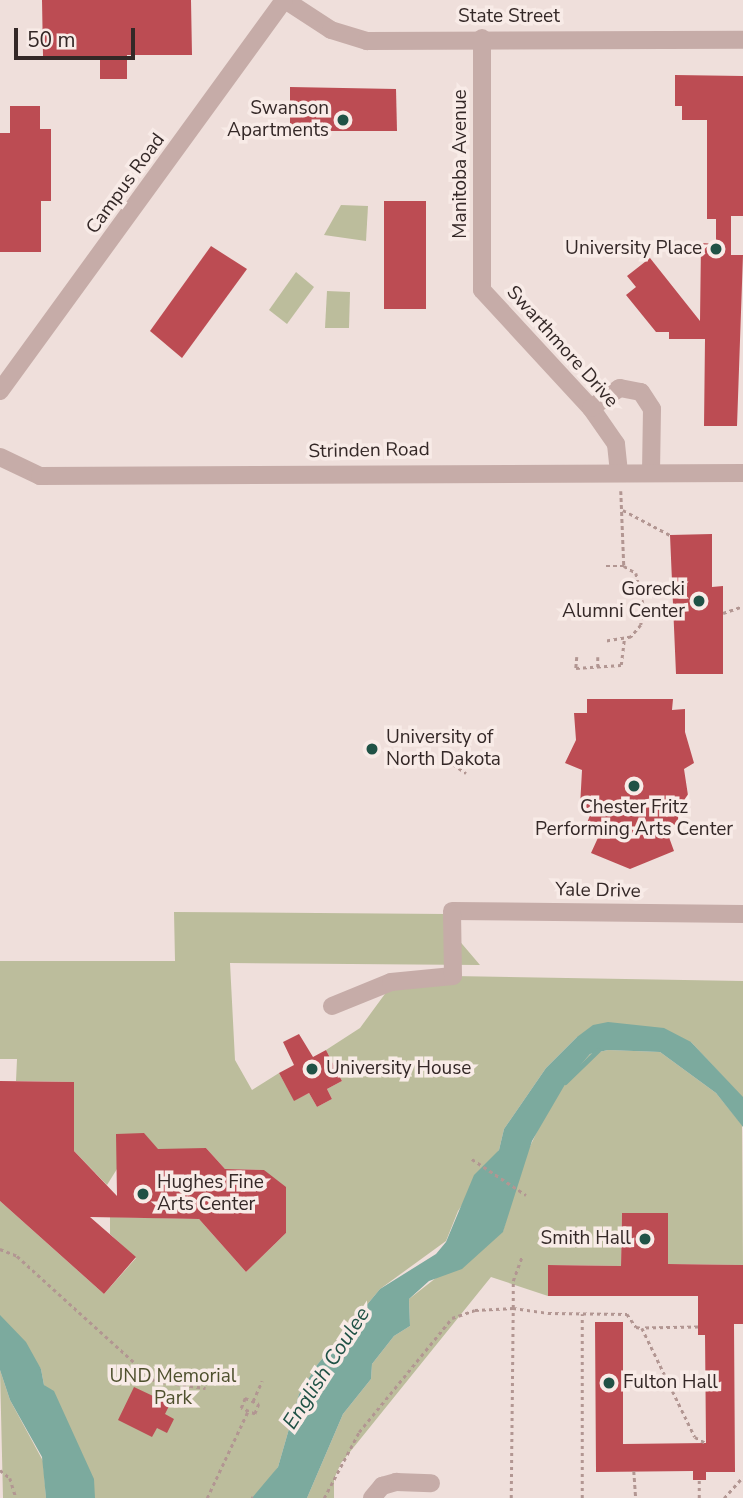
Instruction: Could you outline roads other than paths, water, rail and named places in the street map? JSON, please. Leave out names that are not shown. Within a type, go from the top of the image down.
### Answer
[{"type":"street","name":"State Street","points":[[285,0],[331,30],[366,41],[482,38],[743,40]]},
{"type":"street","name":"Campus Road","points":[[0,391],[285,0]]},
{"type":"street","name":"Manitoba Avenue","points":[[482,38],[482,290]]},
{"type":"street","name":"Swarthmore Drive","points":[[482,290],[591,408],[616,444],[619,473]]},
{"type":"street","points":[[591,408],[620,388],[641,392],[652,409],[651,471]]},
{"type":"street","name":"Strinden Road","points":[[0,457],[40,476],[743,472]]},
{"type":"street","name":"Yale Drive","points":[[332,1006],[391,982],[453,976],[452,912],[743,914]]},
{"type":"street","points":[[372,1498],[382,1486],[396,1482],[431,1483]]},
{"type":"water","points":[[608,1022],[664,1028],[691,1042],[743,1097],[743,1127],[716,1093],[660,1052],[608,1050],[590,1054],[567,1081],[532,1141],[503,1232],[462,1269],[429,1281],[409,1299],[410,1326],[394,1336],[372,1364],[371,1379],[343,1414],[307,1498],[252,1498],[278,1467],[299,1394],[317,1365],[380,1289],[436,1254],[446,1242],[474,1175],[499,1150],[504,1129],[546,1068],[593,1025]]},
{"type":"water","points":[[0,1315],[26,1342],[41,1369],[44,1385],[54,1391],[94,1479],[95,1498],[46,1498],[42,1457],[10,1400],[0,1370]]},
{"type":"waterway","name":"English Coulee","points":[[565,1082],[598,1050]]},
{"type":"place","name":"Swanson Apartments","points":[[343,120]]},
{"type":"place","name":"University Place","points":[[716,249]]},
{"type":"place","name":"Gorecki Alumni Center","points":[[699,601]]},
{"type":"place","name":"University of North Dakota","points":[[372,749]]},
{"type":"place","name":"Chester Fritz Performing Arts Center","points":[[634,786]]},
{"type":"place","name":"University House","points":[[312,1069]]},
{"type":"place","name":"Hughes Fine Arts Center","points":[[143,1194]]},
{"type":"place","name":"Smith Hall","points":[[645,1239]]},
{"type":"place","name":"Fulton Hall","points":[[609,1383]]},
{"type":"park label","name":"UND Memorial Park","points":[[173,1388]]}]
